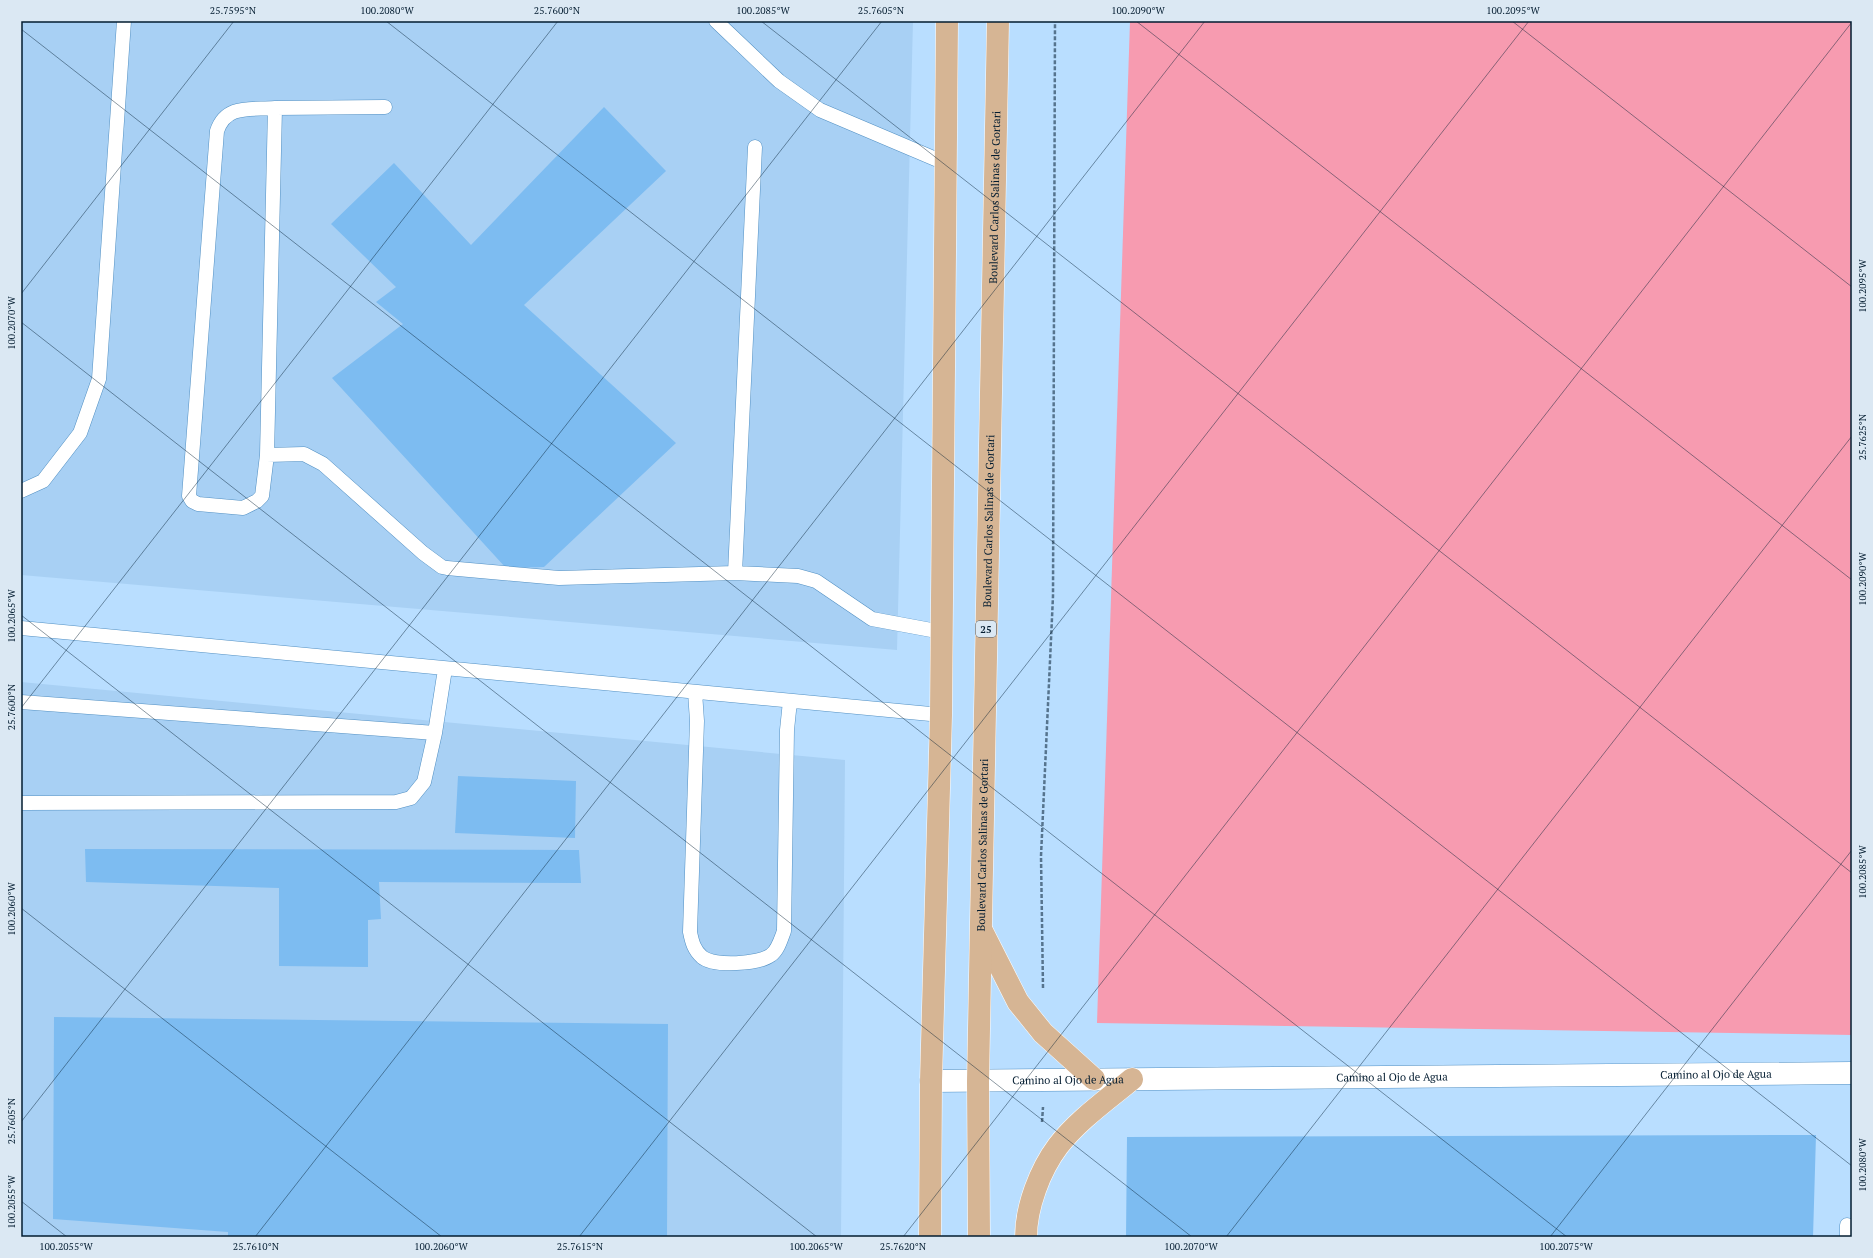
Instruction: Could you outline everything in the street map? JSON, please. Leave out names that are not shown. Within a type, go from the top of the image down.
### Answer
[{"type":"main road","points":[[930,1237],[931,1081],[941,715],[947,21]]},
{"type":"main road","name":"Boulevard Carlos Salinas de Gortari","points":[[979,1237],[978,1082],[998,21]]},
{"type":"main road","points":[[981,929],[1018,1002],[1044,1033],[1094,1079]]},
{"type":"main road","points":[[1026,1237],[1030,1204],[1039,1181],[1058,1147],[1083,1120],[1132,1079]]},
{"type":"street","name":"Camino al Ojo de Agua","points":[[931,1081],[978,1082],[1094,1079],[1852,1073]]},
{"type":"lane","points":[[21,491],[43,481],[80,433],[99,379],[124,21]]},
{"type":"lane","points":[[716,21],[778,81],[820,110],[945,163]]},
{"type":"lane","points":[[275,108],[267,455],[262,496],[252,504],[243,508],[198,504],[192,501],[189,496],[217,131],[225,116],[234,110],[275,108],[385,107]]},
{"type":"lane","points":[[735,573],[755,147]]},
{"type":"lane","points":[[267,455],[304,454],[323,464],[423,553],[442,567],[559,578],[735,573],[798,576],[816,581],[872,619],[942,632]]},
{"type":"lane","points":[[21,628],[941,715]]},
{"type":"lane","points":[[21,803],[396,802],[411,798],[424,782],[435,733],[445,669]]},
{"type":"lane","points":[[695,692],[697,722],[690,932],[693,945],[703,958],[717,963],[762,961],[773,954],[784,931],[787,730],[790,701]]},
{"type":"lane","points":[[21,702],[435,733]]},
{"type":"path","points":[[1044,1033],[1041,856],[1053,596],[1055,21]]},
{"type":"path","points":[[1042,1127],[1044,1081]]},
{"type":"shaded area","points":[[21,21],[913,21],[897,650],[21,575]]},
{"type":"shaded area","points":[[1130,21],[1852,21],[1852,1035],[1097,1023]]},
{"type":"shaded area","points":[[21,682],[845,760],[841,1237],[21,1237]]},
{"type":"building","points":[[604,107],[666,171],[524,305],[676,443],[544,567],[506,568],[332,378],[403,324],[376,302],[396,287],[331,224],[394,163],[471,245]]},
{"type":"building","points":[[458,776],[576,781],[575,838],[455,833]]},
{"type":"building","points":[[85,849],[579,850],[581,883],[379,882],[381,919],[368,920],[368,967],[279,966],[279,888],[86,882]]},
{"type":"building","points":[[54,1017],[668,1024],[667,1237],[228,1237],[228,1232],[53,1219]]},
{"type":"building","points":[[1816,1135],[1813,1237],[1126,1237],[1127,1137]]}]
